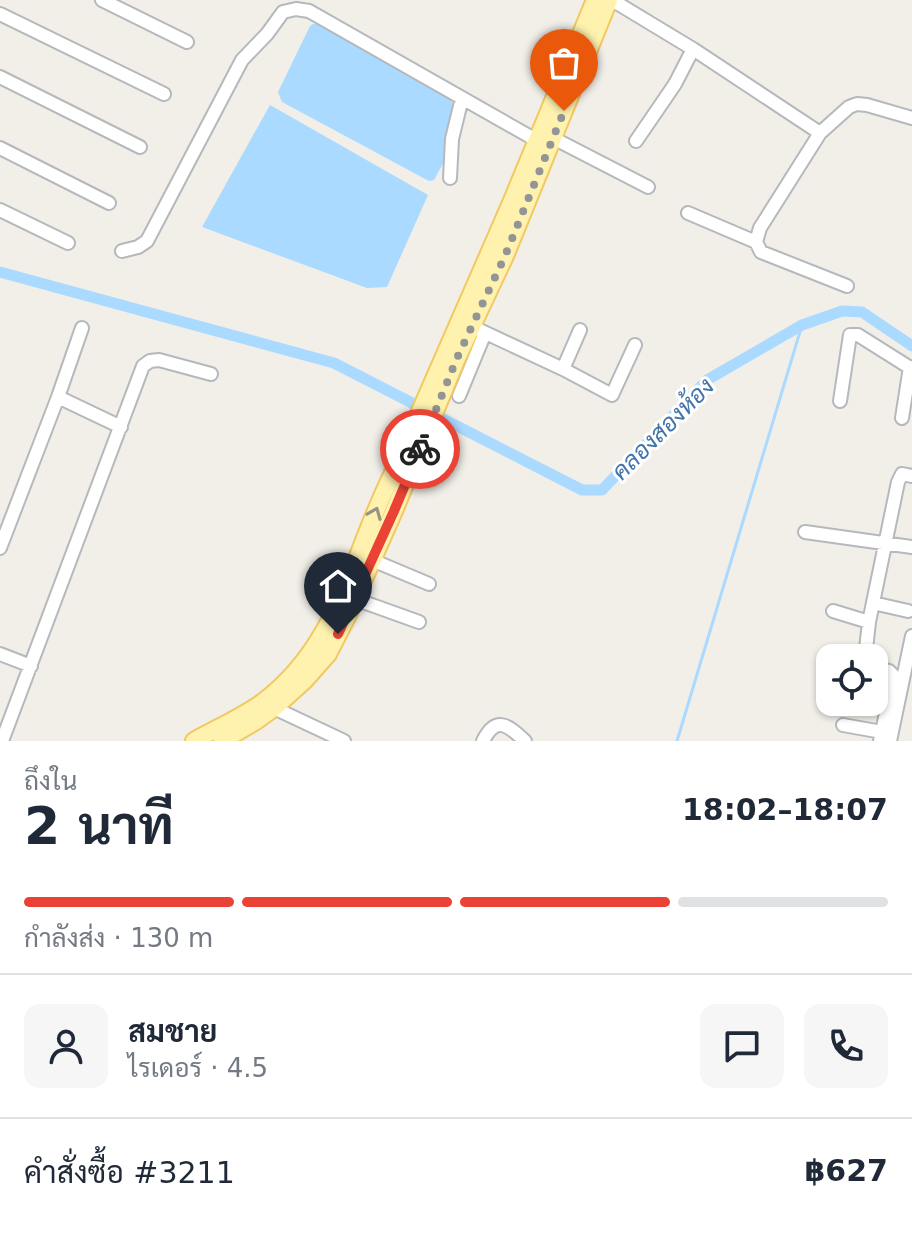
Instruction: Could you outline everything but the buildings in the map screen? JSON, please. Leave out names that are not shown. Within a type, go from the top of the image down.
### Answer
[{"type":"main road","points":[[451,356],[479,330],[595,0]]},
{"type":"main road","points":[[194,741],[268,705],[305,680],[328,654],[372,560],[401,474],[451,356],[545,139],[610,0]]},
{"type":"main road","points":[[222,741],[256,721],[305,662],[329,624],[383,493],[401,474]]},
{"type":"street","points":[[102,0],[187,42]]},
{"type":"street","points":[[610,0],[693,49],[820,133]]},
{"type":"street","points":[[122,251],[147,241],[242,60],[283,12],[296,9],[309,11],[462,98],[648,187]]},
{"type":"street","points":[[0,14],[164,94]]},
{"type":"street","points":[[636,141],[675,84],[693,49]]},
{"type":"street","points":[[0,77],[140,147]]},
{"type":"street","points":[[450,178],[452,139],[462,98]]},
{"type":"street","points":[[758,247],[760,228],[820,133],[849,107],[857,104],[912,118]]},
{"type":"street","points":[[0,148],[109,203]]},
{"type":"street","points":[[0,210],[68,243]]},
{"type":"street","points":[[688,213],[847,286]]},
{"type":"street","points":[[0,548],[82,328]]},
{"type":"street","points":[[459,396],[479,330],[612,395],[635,345]]},
{"type":"street","points":[[563,369],[580,330]]},
{"type":"street","points":[[840,401],[850,335],[858,335],[911,368],[902,418]]},
{"type":"street","points":[[2,741],[143,366],[159,360],[211,374]]},
{"type":"street","points":[[58,397],[121,427]]},
{"type":"street","points":[[867,644],[900,476],[912,476]]},
{"type":"street","points":[[805,532],[912,547]]},
{"type":"street","points":[[372,560],[429,584]]},
{"type":"street","points":[[355,599],[419,622]]},
{"type":"street","points":[[873,603],[908,611]]},
{"type":"street","points":[[833,611],[869,622]]},
{"type":"street","points":[[884,738],[908,679],[912,636]]},
{"type":"street","points":[[0,654],[31,666]]},
{"type":"street","points":[[888,671],[894,676],[888,713]]},
{"type":"street","points":[[268,705],[344,741]]},
{"type":"street","points":[[884,738],[888,716]]},
{"type":"street","points":[[483,741],[488,730],[502,725],[525,741]]},
{"type":"street","points":[[843,725],[884,738]]},
{"type":"water","points":[[313,24],[448,96],[453,109],[445,160],[434,180],[429,181],[282,102],[278,92]]},
{"type":"water","points":[[270,105],[428,195],[387,287],[367,288],[202,227]]},
{"type":"waterway","name":"คลองสองห้อง","points":[[0,272],[334,363],[582,490],[602,490],[707,380],[802,325],[842,311],[862,312],[912,346]]},
{"type":"waterway","points":[[677,741],[802,325]]},
{"type":"way so far","points":[[420,449],[457,358],[505,256],[564,111]]},
{"type":"route","points":[[338,634],[420,449]]}]
